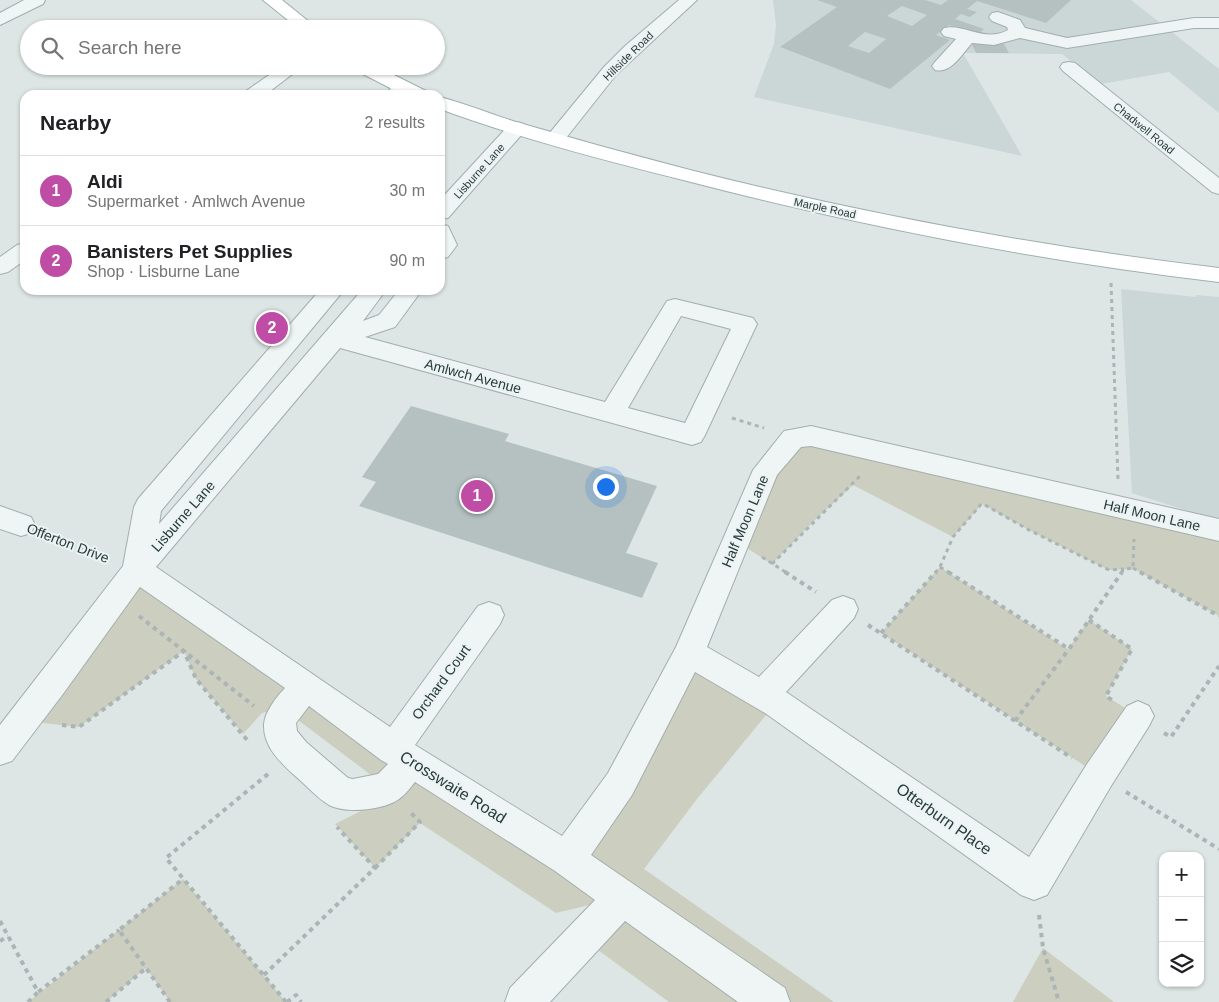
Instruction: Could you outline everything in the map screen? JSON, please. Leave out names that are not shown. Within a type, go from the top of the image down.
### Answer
[{"type":"main road","points":[[271,0],[298,20]]},
{"type":"main road","points":[[374,75],[397,90]]},
{"type":"main road","name":"Marple Road","points":[[445,105],[472,115],[645,166],[748,192],[905,226],[1110,262],[1219,274]]},
{"type":"street","points":[[0,20],[37,0]]},
{"type":"street","name":"Hillside Road","points":[[555,139],[610,71],[687,0]]},
{"type":"street","points":[[998,17],[1014,24],[1018,32]]},
{"type":"street","points":[[1018,32],[1067,43],[1194,22],[1219,23]]},
{"type":"street","points":[[941,66],[958,35],[1011,38],[1018,32]]},
{"type":"street","name":"Chadwell Road","points":[[1069,67],[1219,188]]},
{"type":"street","points":[[260,90],[281,75]]},
{"type":"street","name":"Lisburne Lane","points":[[445,207],[517,128]]},
{"type":"street","points":[[0,266],[20,253]]},
{"type":"street","points":[[137,569],[148,507],[329,295]]},
{"type":"street","name":"Lisburne Lane","points":[[0,750],[137,569],[335,340],[371,295]]},
{"type":"street","points":[[335,340],[387,322],[407,295]]},
{"type":"street","name":"Amlwch Avenue","points":[[335,340],[611,414],[692,435],[745,324],[675,307],[611,414]]},
{"type":"street","name":"Half Moon Lane","points":[[567,859],[620,784],[689,653],[766,470],[793,438],[811,436],[1219,530]]},
{"type":"street","name":"Crosswaite Road","points":[[137,569],[298,696],[403,756],[567,859],[771,1002]]},
{"type":"street","points":[[762,695],[842,608]]},
{"type":"street","name":"Orchard Court","points":[[387,788],[403,756],[489,615]]},
{"type":"street","name":"Otterburn Place","points":[[689,653],[776,703],[1034,882]]},
{"type":"street","points":[[298,696],[280,722],[281,737],[294,753],[340,793],[353,795],[387,788]]},
{"type":"street","points":[[1034,882],[1138,716]]},
{"type":"street","points":[[524,1002],[623,897]]},
{"type":"path","points":[[1110,262],[1127,509],[1134,568]]},
{"type":"path","points":[[772,564],[853,484],[878,451]]},
{"type":"path","points":[[881,633],[940,567],[953,537],[1002,480]]},
{"type":"path","points":[[982,504],[1028,530],[1109,570],[1134,568],[1219,616]]},
{"type":"path","name":"Offerton Drive","points":[[10,521],[137,569]]},
{"type":"path","points":[[736,541],[881,633],[1099,776],[1219,850]]},
{"type":"path","points":[[940,567],[1068,649]]},
{"type":"path","points":[[1015,721],[1124,570]]},
{"type":"path","points":[[114,600],[149,622],[262,713],[298,696]]},
{"type":"path","points":[[1089,620],[1132,649],[1106,696],[1170,737],[1219,666]]},
{"type":"path","points":[[53,724],[79,727],[184,650]]},
{"type":"path","points":[[184,650],[196,680],[243,734],[253,750]]},
{"type":"path","points":[[294,753],[166,858],[287,1002],[296,995],[301,1002]]},
{"type":"path","points":[[263,766],[268,774],[276,780]]},
{"type":"path","points":[[264,975],[376,868],[420,822],[387,788]]},
{"type":"path","points":[[335,824],[376,868]]},
{"type":"path","points":[[28,1002],[38,992],[183,879]]},
{"type":"path","points":[[1034,882],[1044,948],[1059,1002]]},
{"type":"path","points":[[0,921],[38,992]]},
{"type":"path","points":[[119,930],[170,1002]]},
{"type":"path","points":[[0,941],[8,936]]},
{"type":"path","points":[[106,1002],[146,968]]},
{"type":"shaded area","points":[[773,0],[1131,0],[1219,69],[1219,113],[1169,72],[1101,84],[1062,54],[963,53],[1022,156],[754,97],[774,44],[776,25]]},
{"type":"shaded area","points":[[1121,289],[1196,297],[1196,295],[1219,297],[1219,519],[1132,493]]},
{"type":"shaded area","points":[[793,438],[1219,530],[1219,616],[1134,569],[1109,570],[982,504],[953,537],[853,485],[772,564],[736,541]]},
{"type":"shaded area","points":[[940,567],[1068,649],[1089,620],[1132,649],[1106,696],[1138,716],[1099,775],[881,633]]},
{"type":"shaded area","points":[[137,569],[567,859],[689,653],[776,703],[697,799],[644,869],[834,1002],[669,1002],[583,939],[622,897],[556,913],[420,823],[375,868],[335,824],[377,803],[387,787],[294,717],[288,707],[262,713],[243,734],[196,679],[184,651],[79,727],[26,721]]},
{"type":"shaded area","points":[[183,879],[286,1002],[170,1002],[146,968],[106,1002],[28,1002]]},
{"type":"shaded area","points":[[1043,948],[1114,1002],[1013,1002]]},
{"type":"building","points":[[817,0],[925,0],[941,5],[948,0],[1071,0],[1046,23],[977,1],[967,9],[977,12],[970,17],[961,14],[955,19],[984,29],[977,35],[949,25],[936,35],[950,40],[890,89],[780,47],[837,7]],"holes":[[[902,6],[927,15],[912,26],[887,16]],[[865,32],[886,39],[869,53],[848,46]]]},
{"type":"building","points":[[972,44],[1004,44],[1009,53],[976,53]]},
{"type":"building","points":[[411,406],[509,434],[505,441],[657,486],[626,553],[658,563],[642,598],[359,506],[376,482],[362,477]]},
{"type":"place","name":"Banisters Pet Supplies","points":[[272,328]]},
{"type":"place","name":"Aldi","points":[[477,496]]}]
